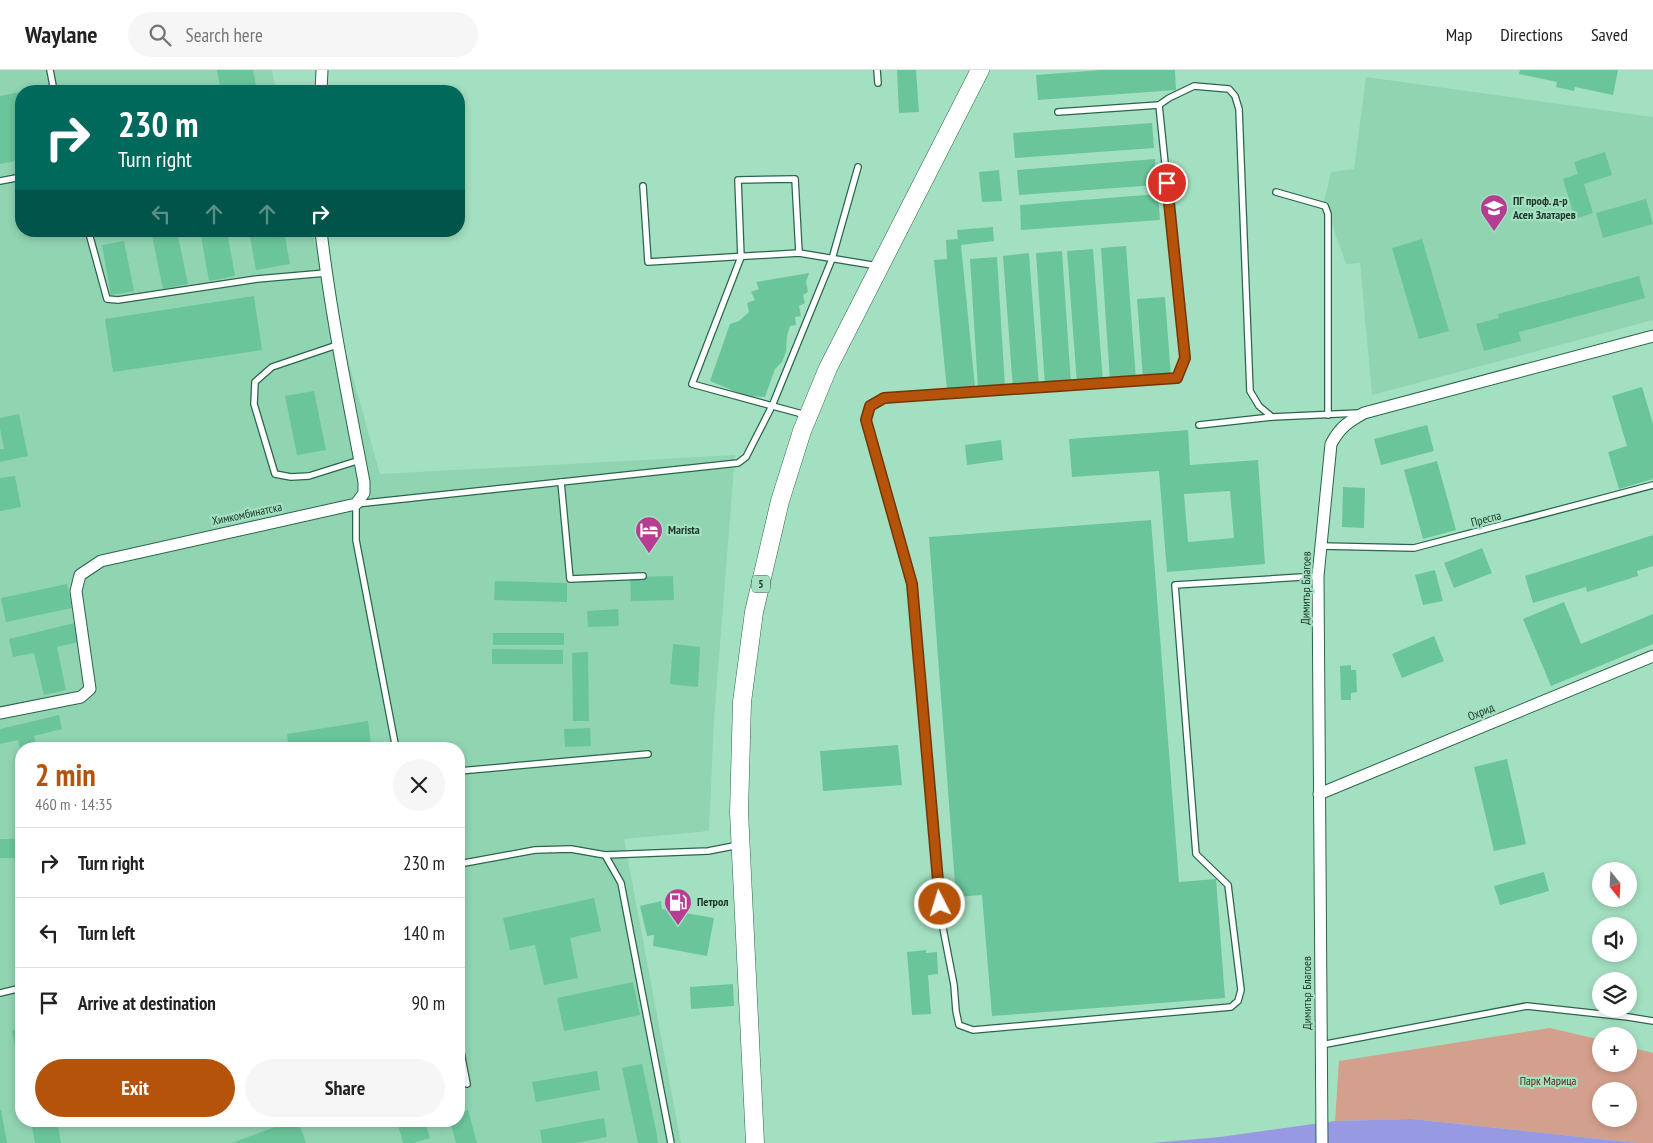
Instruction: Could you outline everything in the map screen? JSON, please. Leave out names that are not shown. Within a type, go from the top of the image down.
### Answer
[{"type":"main road","name":"5","points":[[755,1143],[739,812],[742,702],[754,612],[780,501],[808,416],[828,368],[980,70]]},
{"type":"street","points":[[321,85],[322,70]]},
{"type":"street","points":[[322,237],[337,346],[360,460],[364,493],[356,504]]},
{"type":"street","name":"Димитър Благоев","points":[[1322,1143],[1318,576],[1331,444],[1339,430],[1364,413],[1653,336]]},
{"type":"street","name":"Химкомбинатска","points":[[0,713],[82,697],[90,688],[76,591],[80,575],[101,561],[356,504]]},
{"type":"street","name":"Охрид","points":[[1319,794],[1653,656]]},
{"type":"lane","points":[[50,70],[53,85]]},
{"type":"lane","points":[[878,70],[878,83]]},
{"type":"lane","points":[[1058,112],[1159,105],[1194,86],[1229,89],[1234,96],[1239,109],[1250,391],[1258,406],[1272,417]]},
{"type":"lane","points":[[1159,105],[1185,358],[1177,378],[884,398],[870,406],[866,420],[912,584],[942,923],[954,985],[959,1025],[973,1030],[1231,1007],[1238,1001],[1241,990],[1228,885],[1196,854],[1175,585],[1318,576]]},
{"type":"lane","points":[[395,742],[356,540],[356,504],[738,463],[746,457],[772,406],[832,258],[858,167]]},
{"type":"lane","points":[[0,181],[15,178]]},
{"type":"lane","points":[[799,253],[795,178],[738,180],[741,257],[692,384],[808,416]]},
{"type":"lane","points":[[643,186],[648,262],[799,253],[880,266]]},
{"type":"lane","points":[[1276,192],[1326,206],[1328,214],[1328,415]]},
{"type":"lane","points":[[90,238],[107,299],[118,300],[257,279],[326,273]]},
{"type":"lane","points":[[337,346],[272,367],[255,382],[254,404],[275,474],[291,478],[309,476],[360,460]]},
{"type":"lane","points":[[1199,425],[1272,417],[1364,413]]},
{"type":"lane","points":[[561,482],[570,579],[643,576]]},
{"type":"lane","name":"Преспа","points":[[1320,546],[1414,548],[1653,485]]},
{"type":"lane","points":[[465,770],[648,754]]},
{"type":"lane","points":[[465,863],[534,850],[571,849],[605,855],[708,851],[741,845]]},
{"type":"lane","points":[[605,855],[621,883],[671,1143]]},
{"type":"lane","points":[[0,993],[15,989]]},
{"type":"lane","points":[[1321,1045],[1528,1006],[1653,1021]]},
{"type":"lane","points":[[465,1074],[467,1084]]},
{"type":"shaded area","points":[[0,70],[272,70],[275,85],[15,85],[15,237],[314,237],[380,474],[735,455],[714,720],[709,831],[624,839],[681,1143],[0,1143]]},
{"type":"shaded area","name":"ПГ проф. д-р Асен Златарев","points":[[1366,77],[1653,117],[1653,320],[1372,395],[1360,263],[1346,264],[1324,202],[1331,172],[1354,169]]},
{"type":"green space","name":"Парк Марица","points":[[1550,1028],[1592,1038],[1592,1072],[1637,1072],[1637,1049],[1653,1053],[1653,1143],[1412,1119],[1335,1121],[1339,1061]]},
{"type":"water","points":[[1412,1119],[1638,1143],[1152,1143],[1220,1137],[1335,1121]]},
{"type":"building","points":[[217,70],[253,70],[256,85],[220,85]]},
{"type":"building","points":[[897,70],[916,70],[919,112],[899,113]]},
{"type":"building","points":[[1102,70],[1175,70],[1176,90],[1038,100],[1036,75]]},
{"type":"building","points":[[1520,70],[1618,70],[1613,95],[1575,87],[1574,91],[1556,87],[1557,82],[1519,74]]},
{"type":"building","points":[[15,93],[15,161],[0,164],[0,96]]},
{"type":"building","points":[[1152,123],[1154,148],[1015,158],[1013,133]]},
{"type":"building","points":[[1605,152],[1612,175],[1584,184],[1593,213],[1575,219],[1563,179],[1578,174],[1574,162]]},
{"type":"building","points":[[1155,159],[1157,185],[1019,195],[1017,170]]},
{"type":"building","points":[[999,170],[1002,201],[982,202],[979,172]]},
{"type":"building","points":[[1158,194],[1160,220],[1021,230],[1020,205]]},
{"type":"building","points":[[1646,199],[1653,224],[1603,238],[1596,213]]},
{"type":"building","points":[[993,227],[994,241],[961,245],[975,387],[947,390],[934,260],[947,259],[946,240],[958,239],[957,230]]},
{"type":"building","points":[[152,237],[178,237],[188,284],[163,289]]},
{"type":"building","points":[[201,237],[228,237],[235,276],[209,281]]},
{"type":"building","points":[[250,237],[285,237],[290,264],[256,270]]},
{"type":"building","points":[[1422,239],[1449,331],[1419,339],[1392,248]]},
{"type":"building","points":[[124,241],[134,291],[111,295],[102,245]]},
{"type":"building","points":[[1126,246],[1136,379],[1110,381],[1101,248]]},
{"type":"building","points":[[1093,249],[1103,382],[1077,384],[1067,251]]},
{"type":"building","points":[[1062,251],[1071,384],[1045,386],[1036,253]]},
{"type":"building","points":[[1029,253],[1039,386],[1013,389],[1003,256]]},
{"type":"building","points":[[997,257],[1005,386],[978,388],[970,259]]},
{"type":"building","points":[[809,273],[806,282],[808,292],[803,295],[805,303],[799,306],[801,316],[795,317],[796,325],[790,326],[786,352],[782,362],[775,369],[765,397],[746,396],[710,381],[730,324],[739,321],[749,312],[747,303],[755,300],[751,292],[759,289],[756,282]]},
{"type":"building","points":[[1639,276],[1645,298],[1519,332],[1521,341],[1484,351],[1476,324],[1499,318],[1498,314]]},
{"type":"building","points":[[254,296],[262,350],[113,372],[105,319]]},
{"type":"building","points":[[1165,297],[1171,377],[1143,379],[1137,299]]},
{"type":"building","points":[[1642,387],[1653,424],[1653,479],[1619,489],[1608,452],[1627,446],[1612,396]]},
{"type":"building","points":[[314,391],[326,450],[297,455],[285,396]]},
{"type":"building","points":[[19,414],[28,456],[0,462],[0,449],[4,449],[0,418]]},
{"type":"building","points":[[1427,425],[1434,451],[1381,465],[1374,439]]},
{"type":"building","points":[[1188,430],[1190,465],[1258,460],[1265,564],[1167,572],[1159,471],[1072,477],[1069,439]],"holes":[[[1230,491],[1234,538],[1188,542],[1184,494]]]},
{"type":"building","points":[[1001,440],[1003,460],[967,465],[965,445]]},
{"type":"building","points":[[1437,461],[1456,530],[1423,539],[1404,470]]},
{"type":"building","points":[[15,476],[21,507],[0,511],[0,478]]},
{"type":"building","points":[[1343,487],[1365,488],[1364,528],[1342,527]]},
{"type":"building","points":[[1151,520],[1179,882],[1216,879],[1225,998],[992,1016],[982,895],[956,897],[929,537]]},
{"type":"building","points":[[1653,535],[1653,566],[1637,571],[1638,576],[1587,592],[1586,587],[1533,603],[1525,576]]},
{"type":"building","points":[[1482,548],[1492,573],[1454,588],[1444,563]]},
{"type":"building","points":[[1435,570],[1443,601],[1423,605],[1415,575]]},
{"type":"building","points":[[673,576],[674,600],[631,601],[630,577]]},
{"type":"building","points":[[495,581],[567,583],[567,602],[494,600]]},
{"type":"building","points":[[67,584],[72,608],[6,622],[1,598]]},
{"type":"building","points":[[1564,602],[1581,644],[1653,614],[1653,644],[1551,686],[1523,619]]},
{"type":"building","points":[[618,609],[619,626],[588,627],[587,611]]},
{"type":"building","points":[[74,623],[78,642],[57,647],[66,690],[44,695],[34,653],[13,657],[9,639]]},
{"type":"building","points":[[493,633],[564,633],[564,645],[493,645]]},
{"type":"building","points":[[1434,636],[1444,661],[1402,678],[1392,654]]},
{"type":"building","points":[[673,644],[700,647],[698,687],[670,684]]},
{"type":"building","points":[[492,649],[563,650],[563,664],[492,664]]},
{"type":"building","points":[[588,652],[589,721],[573,721],[572,653]]},
{"type":"building","points":[[1351,665],[1351,670],[1356,670],[1357,692],[1351,693],[1351,700],[1341,700],[1340,666]]},
{"type":"building","points":[[59,715],[62,729],[34,736],[35,742],[18,742],[18,740],[0,744],[0,729]]},
{"type":"building","points":[[368,721],[371,742],[288,742],[287,734]]},
{"type":"building","points":[[590,728],[591,746],[565,747],[564,729]]},
{"type":"building","points":[[898,745],[902,785],[823,791],[820,751]]},
{"type":"building","points":[[1507,759],[1526,844],[1494,851],[1474,767]]},
{"type":"building","points":[[0,839],[15,839],[15,858],[0,858]]},
{"type":"building","points":[[1544,872],[1549,891],[1500,905],[1494,886]]},
{"type":"building","points":[[594,898],[601,931],[570,938],[578,978],[544,985],[535,945],[510,950],[503,918]]},
{"type":"building","name":"Петрол","points":[[661,901],[662,909],[714,918],[707,956],[653,946],[654,935],[647,936],[640,906]]},
{"type":"building","points":[[926,950],[926,953],[937,952],[938,974],[928,975],[931,1014],[912,1015],[907,952]]},
{"type":"building","points":[[633,982],[640,1015],[564,1031],[557,998]]},
{"type":"building","points":[[733,984],[734,1006],[691,1009],[690,987]]},
{"type":"building","points":[[15,1030],[15,1046],[12,1031]]},
{"type":"building","points":[[642,1064],[658,1143],[638,1143],[622,1068]]},
{"type":"building","points":[[597,1071],[600,1090],[536,1102],[532,1082]]},
{"type":"building","points":[[1,1110],[7,1143],[0,1143]]},
{"type":"building","points":[[468,1110],[477,1143],[456,1143],[452,1127],[465,1127],[465,1111]]},
{"type":"building","points":[[604,1118],[607,1137],[576,1143],[542,1143],[540,1130]]},
{"type":"building","points":[[32,1127],[58,1127],[61,1143],[35,1143]]},
{"type":"building","points":[[275,1127],[300,1127],[306,1143],[232,1143]]},
{"type":"building","points":[[399,1127],[427,1127],[430,1138],[413,1143],[403,1143]]},
{"type":"place","name":"ПГ проф. д-р Асен Златарев","points":[[1494,232]]},
{"type":"place","name":"Marista","points":[[649,554]]},
{"type":"place","name":"Петрол","points":[[678,926]]},
{"type":"route","points":[[940,904],[912,584],[866,420],[870,406],[884,398],[1177,378],[1185,358],[1167,183]]}]
